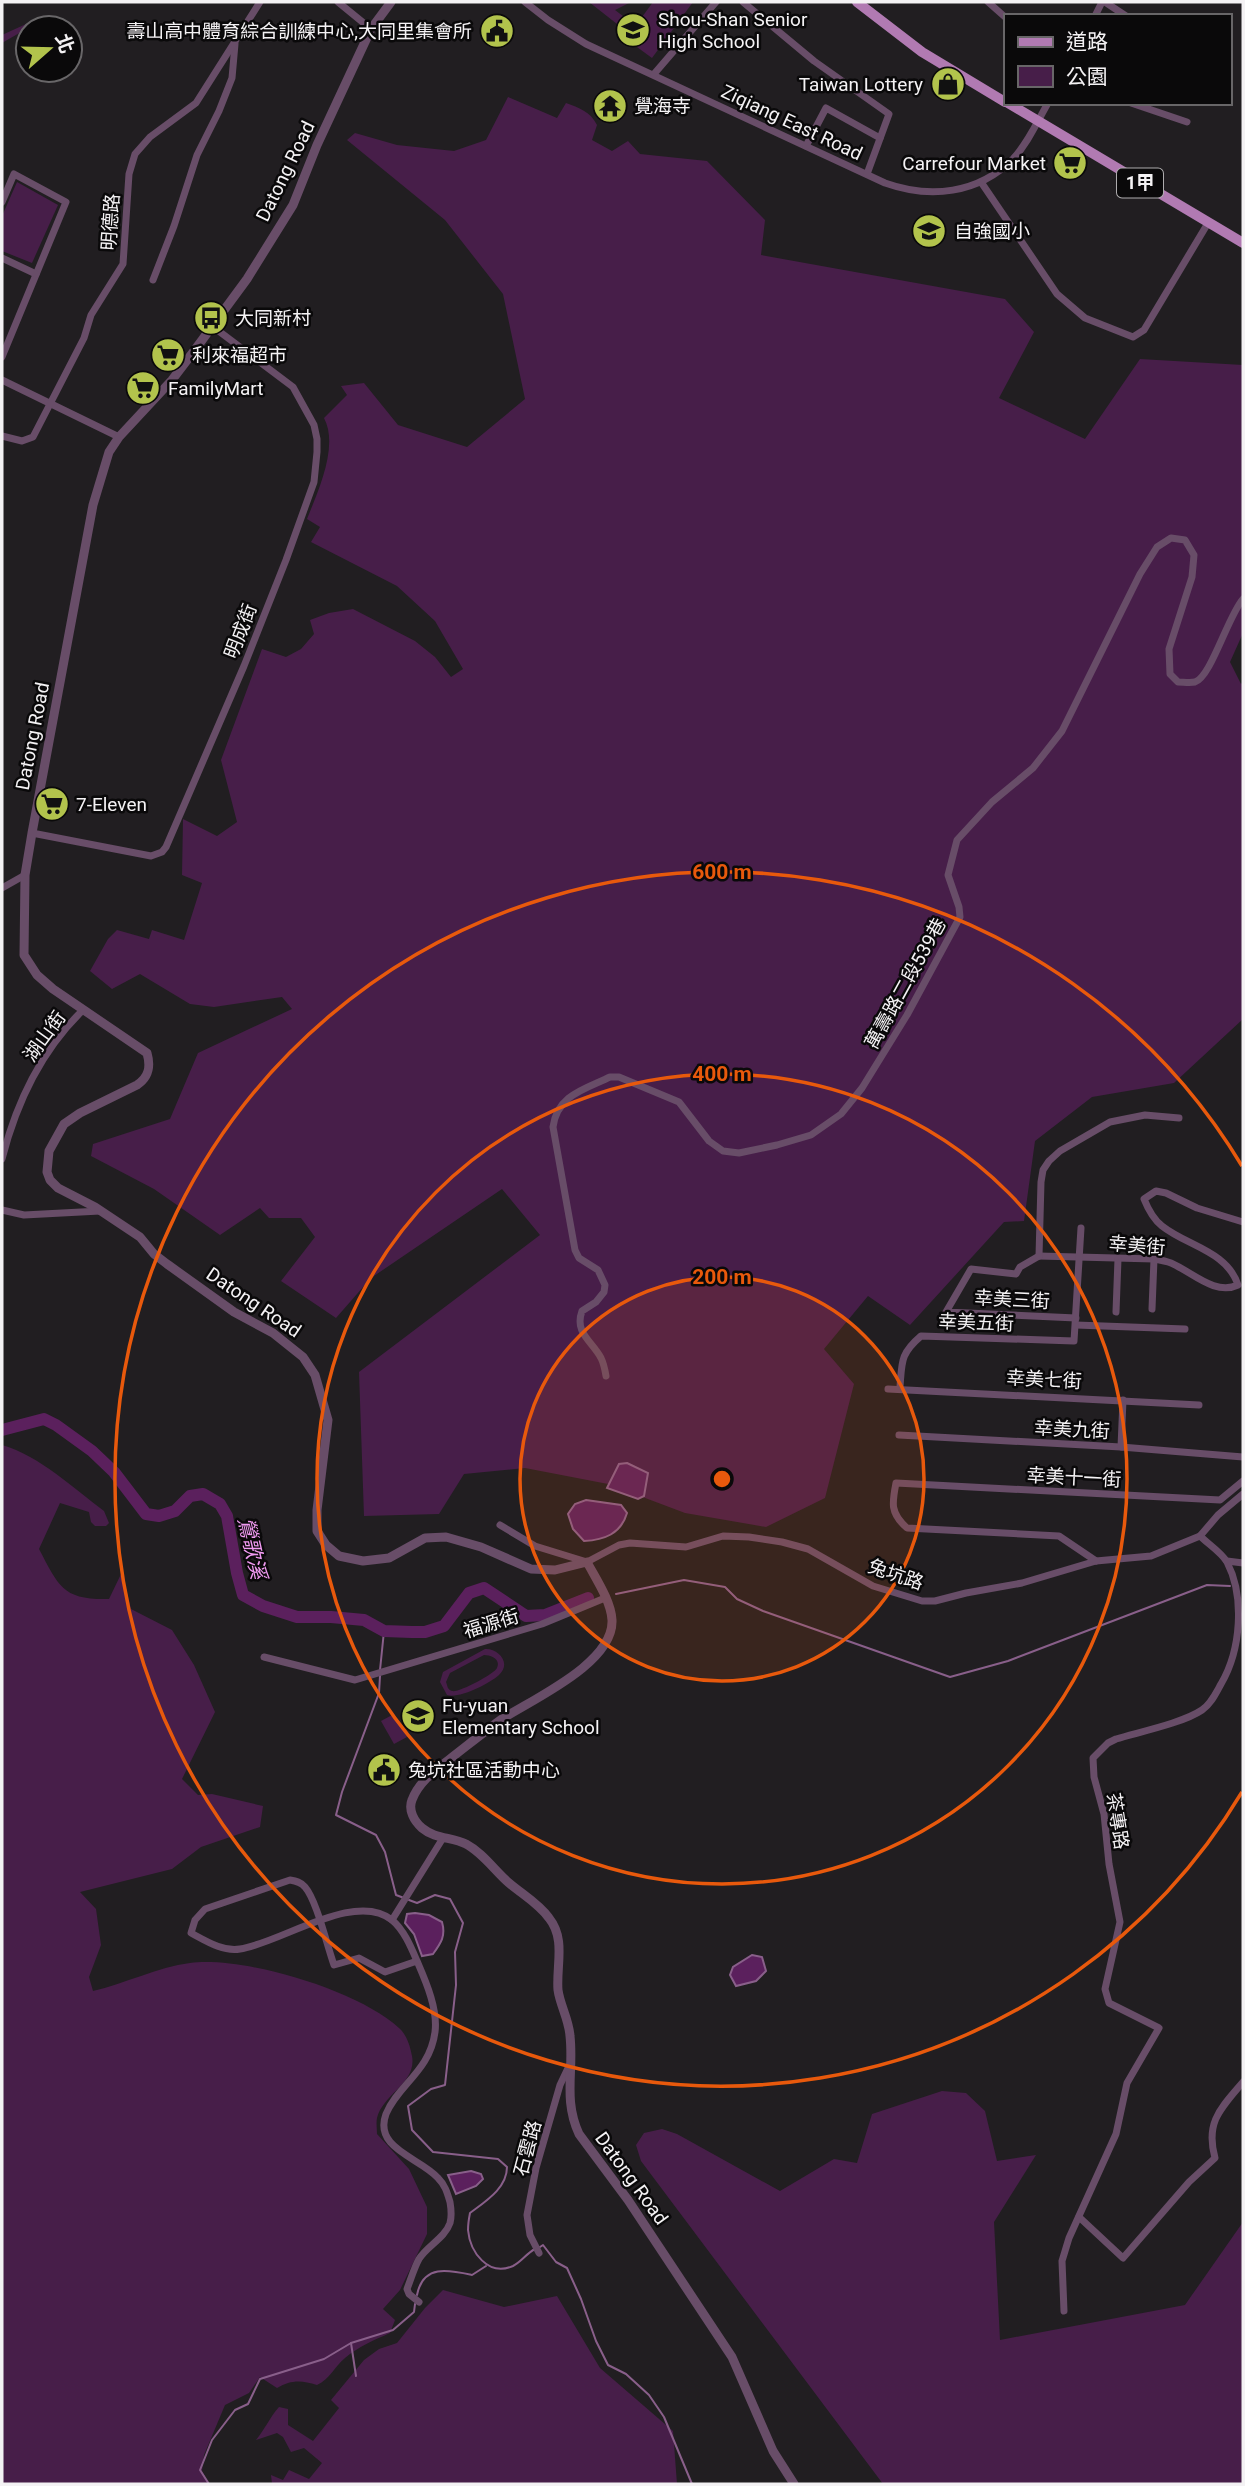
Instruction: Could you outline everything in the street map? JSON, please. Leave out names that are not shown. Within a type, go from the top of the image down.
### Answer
[{"type":"main road","name":"1甲","points":[[857,2],[922,52],[1004,100]]},
{"type":"main road","name":"1甲","points":[[1012,105],[1243,243]]},
{"type":"street","name":"明德路","points":[[2,436],[22,441],[33,437],[84,338],[90,315],[123,264],[130,174],[135,154],[150,137],[196,103],[260,2]]},
{"type":"street","points":[[338,2],[371,29]]},
{"type":"street","name":"Datong Road","points":[[391,2],[371,29],[317,145],[293,205],[247,279],[172,380],[119,437],[109,452],[93,505],[25,875],[23,955],[37,975],[82,1011],[139,1047],[147,1054],[149,1062],[145,1080],[64,1124],[49,1151],[47,1172],[50,1180],[71,1196],[140,1237],[154,1254],[167,1264],[234,1312],[274,1332],[303,1357],[315,1375],[328,1420],[317,1531],[326,1545],[340,1556],[363,1561],[389,1558],[425,1538],[446,1537],[481,1547],[531,1569],[555,1570],[587,1562],[612,1618],[608,1641],[588,1664],[501,1720],[434,1771],[418,1788],[410,1809],[419,1826],[476,1851],[550,1918],[558,1940],[558,1993],[569,2024],[570,2110],[579,2134],[628,2200],[732,2357],[769,2445],[794,2484]]},
{"type":"street","name":"Ziqiang East Road","points":[[525,2],[586,44],[901,189],[933,193],[964,189],[981,182],[1012,159],[1047,105]]},
{"type":"street","points":[[654,75],[716,2]]},
{"type":"street","points":[[743,2],[814,61],[889,114],[867,174]]},
{"type":"street","points":[[988,2],[1004,16]]},
{"type":"street","points":[[1097,13],[1104,2],[1123,14]]},
{"type":"street","points":[[153,280],[197,155],[232,78],[235,44]]},
{"type":"street","points":[[1137,105],[1187,122]]},
{"type":"street","points":[[806,146],[826,108],[880,138]]},
{"type":"street","points":[[2,202],[15,174],[66,202],[2,357]]},
{"type":"street","points":[[981,182],[1057,294],[1085,318],[1133,337],[1144,331],[1208,223]]},
{"type":"street","points":[[2,258],[36,274]]},
{"type":"street","name":"明成街","points":[[32,833],[151,856],[162,852],[244,666],[314,482],[317,439],[314,425],[300,397],[278,375],[212,326]]},
{"type":"street","points":[[2,380],[119,437]]},
{"type":"street","name":"萬壽路二段539巷","points":[[606,1376],[601,1357],[583,1334],[579,1324],[582,1311],[596,1302],[604,1292],[605,1285],[598,1270],[579,1258],[571,1240],[553,1127],[554,1118],[562,1102],[611,1077],[619,1077],[679,1102],[714,1146],[723,1151],[739,1153],[777,1145],[822,1129],[841,1114],[862,1088],[953,932],[960,917],[948,875],[957,841],[973,820],[1033,768],[1062,731],[1122,610],[1157,547],[1171,538],[1185,540],[1194,555],[1192,578],[1169,649],[1170,674],[1178,682],[1195,682],[1205,676],[1228,624],[1243,600]]},
{"type":"street","points":[[2,888],[25,875]]},
{"type":"street","name":"湖山街","points":[[2,1159],[16,1114],[36,1072],[51,1047],[82,1011]]},
{"type":"street","points":[[1039,1255],[1043,1170],[1059,1151],[1110,1122],[1145,1115],[1180,1118]]},
{"type":"street","name":"幸美街","points":[[1039,1255],[1154,1259],[1170,1262],[1212,1285],[1229,1289],[1238,1285],[1230,1268],[1203,1248],[1161,1226],[1144,1199],[1156,1191],[1166,1193],[1197,1208],[1243,1222]]},
{"type":"street","points":[[2,1210],[24,1215],[100,1211]]},
{"type":"street","points":[[1076,1322],[1081,1228]]},
{"type":"street","name":"幸美三街","points":[[1039,1255],[1020,1267],[1016,1274],[971,1269],[946,1312],[1185,1329]]},
{"type":"street","points":[[1116,1312],[1118,1259]]},
{"type":"street","points":[[1152,1309],[1154,1259]]},
{"type":"street","name":"幸美五街","points":[[900,1387],[902,1357],[908,1347],[921,1336],[1074,1341],[1076,1322]]},
{"type":"street","name":"幸美七街","points":[[888,1388],[1199,1405]]},
{"type":"street","points":[[1121,1447],[1123,1399]]},
{"type":"street","name":"幸美九街","points":[[899,1434],[1243,1457]]},
{"type":"street","name":"幸美十一街","points":[[1096,1561],[1059,1536],[907,1528],[896,1518],[892,1501],[896,1483],[1220,1500],[1243,1481]]},
{"type":"street","points":[[1200,1536],[1218,1515],[1243,1494]]},
{"type":"street","points":[[500,1525],[535,1546],[587,1562]]},
{"type":"street","name":"兔坑路","points":[[587,1562],[619,1545],[630,1543],[686,1548],[723,1536],[749,1537],[808,1549],[873,1586],[922,1601],[935,1601],[965,1592],[1022,1583],[1096,1561],[1151,1556],[1200,1536]]},
{"type":"street","name":"茶專路","points":[[1064,2311],[1062,2260],[1069,2238],[1091,2184],[1116,2134],[1127,2083],[1159,2028],[1109,2003],[1105,1989],[1120,1922],[1108,1864],[1104,1814],[1094,1777],[1093,1758],[1108,1743],[1202,1710],[1213,1698],[1237,1652],[1241,1625],[1239,1591],[1227,1562],[1200,1536]]},
{"type":"street","points":[[1227,1562],[1243,1563]]},
{"type":"street","name":"福源街","points":[[264,1657],[355,1680],[542,1624],[605,1598]]},
{"type":"street","points":[[392,1920],[443,1838]]},
{"type":"street","points":[[417,1961],[389,1972],[379,1970],[359,1958],[334,1965],[319,1922],[307,1889],[290,1880],[205,1909],[195,1920],[191,1933],[210,1943],[239,1949],[319,1922],[341,1913],[372,1912],[392,1920],[412,1948],[417,1961],[434,2010],[435,2033],[424,2064],[387,2113],[386,2135],[399,2151],[437,2176],[445,2186],[451,2208],[450,2223],[420,2258],[407,2289],[419,2302]]},
{"type":"street","name":"石雲路","points":[[539,2253],[527,2223],[536,2168],[560,2084],[570,2064]]},
{"type":"street","points":[[1079,2217],[1123,2258],[1189,2182],[1214,2158],[1210,2142],[1217,2111],[1243,2082]]},
{"type":"green space","points":[[589,2],[631,2],[615,10],[632,23],[626,31]]},
{"type":"green space","points":[[653,2],[693,2],[652,58],[626,39]]},
{"type":"green space","points":[[14,30],[14,36],[2,43],[2,35]]},
{"type":"green space","points":[[508,97],[557,118],[566,103],[580,108],[591,116],[597,125],[592,140],[612,151],[628,141],[640,154],[707,161],[765,220],[761,255],[1005,299],[1034,332],[999,398],[1085,439],[1140,359],[1243,365],[1243,633],[1230,662],[1241,684],[1243,682],[1243,1019],[1174,1083],[1092,1097],[1035,1141],[1024,1221],[1004,1222],[910,1325],[868,1296],[824,1349],[854,1384],[825,1498],[766,1527],[685,1513],[608,1484],[525,1468],[464,1474],[439,1514],[364,1516],[359,1372],[540,1235],[502,1189],[371,1278],[336,1318],[281,1281],[315,1237],[301,1218],[269,1218],[260,1208],[220,1235],[154,1189],[91,1156],[93,1144],[170,1119],[198,1053],[292,1009],[282,997],[214,1007],[190,1004],[140,974],[112,989],[90,971],[108,939],[117,930],[149,939],[152,930],[184,940],[202,883],[182,875],[183,819],[217,836],[237,822],[221,760],[262,649],[286,657],[301,649],[314,634],[310,620],[353,609],[415,641],[435,657],[451,677],[463,669],[435,621],[397,586],[311,542],[320,527],[307,519],[328,455],[328,429],[324,418],[347,395],[341,386],[364,383],[398,425],[467,447],[525,399],[503,294],[445,220],[347,140],[355,133],[397,145],[454,151],[486,140]]},
{"type":"green space","points":[[17,182],[58,205],[32,263],[2,251],[2,216]]},
{"type":"green space","points":[[2,1445],[30,1457],[104,1511],[109,1523],[106,1526],[95,1526],[91,1522],[89,1512],[60,1503],[39,1549],[64,1589],[81,1597],[109,1599],[122,1572],[131,1609],[172,1630],[194,1665],[215,1712],[182,1779],[198,1795],[212,1794],[263,1806],[260,1827],[201,1847],[172,1869],[80,1892],[96,1909],[101,1945],[89,1977],[93,1991],[190,1963],[213,1962],[269,1970],[329,1989],[380,2014],[404,2034],[412,2056],[409,2074],[380,2110],[377,2120],[377,2134],[409,2169],[427,2207],[427,2234],[400,2290],[383,2309],[395,2320],[390,2333],[350,2354],[317,2385],[296,2382],[277,2388],[260,2377],[249,2393],[225,2405],[204,2455],[202,2471],[209,2484],[2,2484]]},
{"type":"green space","points":[[485,1649],[495,1651],[504,1661],[503,1670],[494,1679],[459,1695],[447,1695],[440,1682],[443,1672]],"holes":[[[487,1655],[498,1662],[494,1671],[462,1689],[448,1689],[446,1682],[450,1673]]]},
{"type":"green space","points":[[394,1714],[407,1737],[394,1744],[381,1721]]},
{"type":"green space","points":[[942,2091],[966,2093],[985,2111],[997,2161],[1036,2155],[994,2222],[1000,2340],[1185,2305],[1243,2222],[1243,2484],[883,2484],[641,2161],[636,2145],[644,2133],[662,2129],[677,2134],[780,2191],[834,2159],[857,2163],[872,2114]]},
{"type":"green space","points":[[443,2290],[504,2307],[557,2296],[600,2368],[673,2431],[677,2484],[272,2484],[271,2475],[283,2480],[289,2470],[309,2479],[322,2463],[304,2448],[291,2452],[283,2437],[277,2433],[256,2440],[279,2407],[288,2409],[288,2425],[313,2441],[339,2408],[331,2400],[364,2360],[379,2349],[397,2343]]},
{"type":"shaded area","points":[[627,1463],[648,1473],[644,1496],[638,1499],[607,1488],[619,1464]]},
{"type":"shaded area","points":[[586,1500],[621,1505],[627,1513],[621,1526],[605,1537],[584,1541],[573,1529],[568,1514],[575,1504]]},
{"type":"shaded area","points":[[407,1914],[429,1915],[442,1922],[442,1939],[433,1954],[422,1956],[414,1934],[405,1923]]},
{"type":"shaded area","points":[[752,1955],[762,1957],[766,1971],[756,1981],[736,1986],[730,1975],[733,1967]]},
{"type":"shaded area","points":[[471,2171],[481,2174],[483,2179],[476,2186],[456,2194],[448,2175]]},
{"type":"waterway","name":"鶯歌溪","points":[[2,1430],[44,1419],[56,1425],[92,1451],[114,1472],[146,1514],[159,1516],[175,1511],[190,1496],[203,1494],[220,1504],[227,1516],[243,1595],[263,1606],[297,1617],[364,1620],[384,1631],[425,1632],[444,1626],[469,1593],[484,1588],[526,1616],[545,1615],[588,1598]]},
{"type":"waterway","points":[[616,1594],[684,1580],[725,1587],[737,1599],[763,1611],[950,1677],[1008,1661],[1207,1585],[1230,1586]]},
{"type":"waterway","points":[[380,1670],[384,1631]]},
{"type":"waterway","points":[[380,1676],[379,1693],[336,1815],[376,1835],[385,1852],[396,1895],[404,1898]]},
{"type":"waterway","points":[[409,1900],[417,1903],[435,1895],[450,1899],[463,1923],[455,1952],[456,1985],[445,2085],[431,2089],[408,2106],[412,2130],[433,2152],[498,2159],[507,2167],[500,2188],[470,2213],[469,2238],[482,2260],[488,2265],[504,2269],[513,2266],[535,2249]]},
{"type":"waterway","points":[[540,2247],[543,2245],[556,2262],[567,2268],[608,2365],[626,2374],[649,2395],[664,2417],[692,2484]]},
{"type":"waterway","points":[[417,2295],[420,2285],[431,2274],[446,2271],[472,2275],[486,2266]]},
{"type":"waterway","points":[[209,2484],[200,2470],[212,2440],[235,2410],[248,2404],[260,2379],[324,2359],[351,2343],[393,2330],[414,2312],[415,2304]]},
{"type":"waterway","points":[[351,2343],[356,2376]]},
{"type":"place","name":"Shou-Shan Senior High School","points":[[633,30]]},
{"type":"place","name":"壽山高中體育綜合訓練中心,大同里集會所","points":[[497,31]]},
{"type":"place","name":"Taiwan Lottery","points":[[948,84]]},
{"type":"place","name":"覺海寺","points":[[610,106]]},
{"type":"place","name":"Carrefour Market","points":[[1070,163]]},
{"type":"place","name":"自強國小","points":[[929,231]]},
{"type":"place","name":"大同新村","points":[[211,318]]},
{"type":"place","name":"利來福超市","points":[[168,355]]},
{"type":"place","name":"FamilyMart","points":[[143,388]]},
{"type":"place","name":"7-Eleven","points":[[52,804]]},
{"type":"place","name":"Fu-yuan Elementary School","points":[[418,1716]]},
{"type":"place","name":"兔坑社區活動中心","points":[[384,1770]]}]
